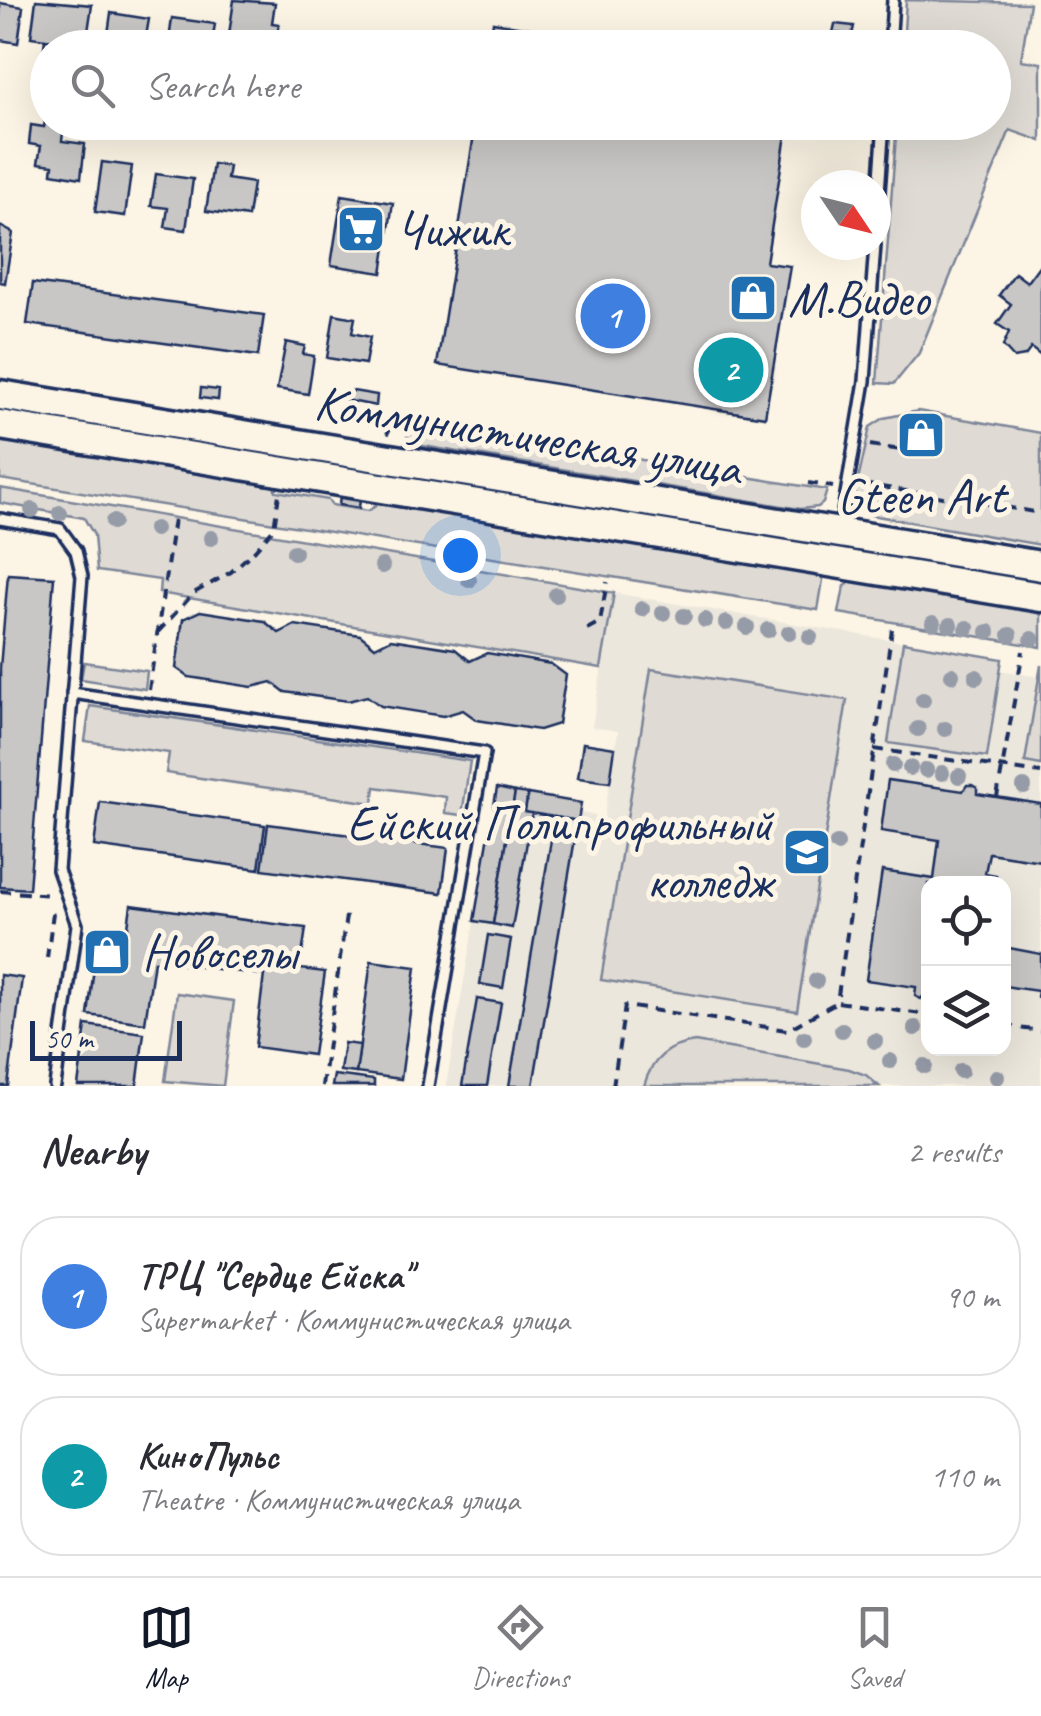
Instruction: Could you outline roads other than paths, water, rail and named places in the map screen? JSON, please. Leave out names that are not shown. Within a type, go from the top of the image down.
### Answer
[{"type":"main road","name":"Коммунистическая улица","points":[[0,395],[1041,566]]},
{"type":"main road","name":"Коммунистическая улица","points":[[0,426],[1041,596]]},
{"type":"lane","points":[[891,30],[893,0]]},
{"type":"lane","points":[[881,170],[883,140]]},
{"type":"lane","points":[[839,532],[865,381],[874,260]]},
{"type":"lane","points":[[0,519],[57,528],[68,536],[76,551],[82,576],[58,870],[77,925],[55,1086]]},
{"type":"lane","points":[[72,693],[484,753],[428,1086]]},
{"type":"place","name":"Чижик","points":[[361,229]]},
{"type":"place","name":"М.Видео","points":[[753,298]]},
{"type":"place","name":"ТРЦ \"Сердце Ейска\"","points":[[613,316]]},
{"type":"place","name":"КиноПульс","points":[[731,370]]},
{"type":"place","name":"Gteen Art","points":[[921,435]]},
{"type":"place","name":"Ейский Полипрофильный колледж","points":[[807,852]]},
{"type":"place","name":"Новоселы","points":[[107,952]]}]
